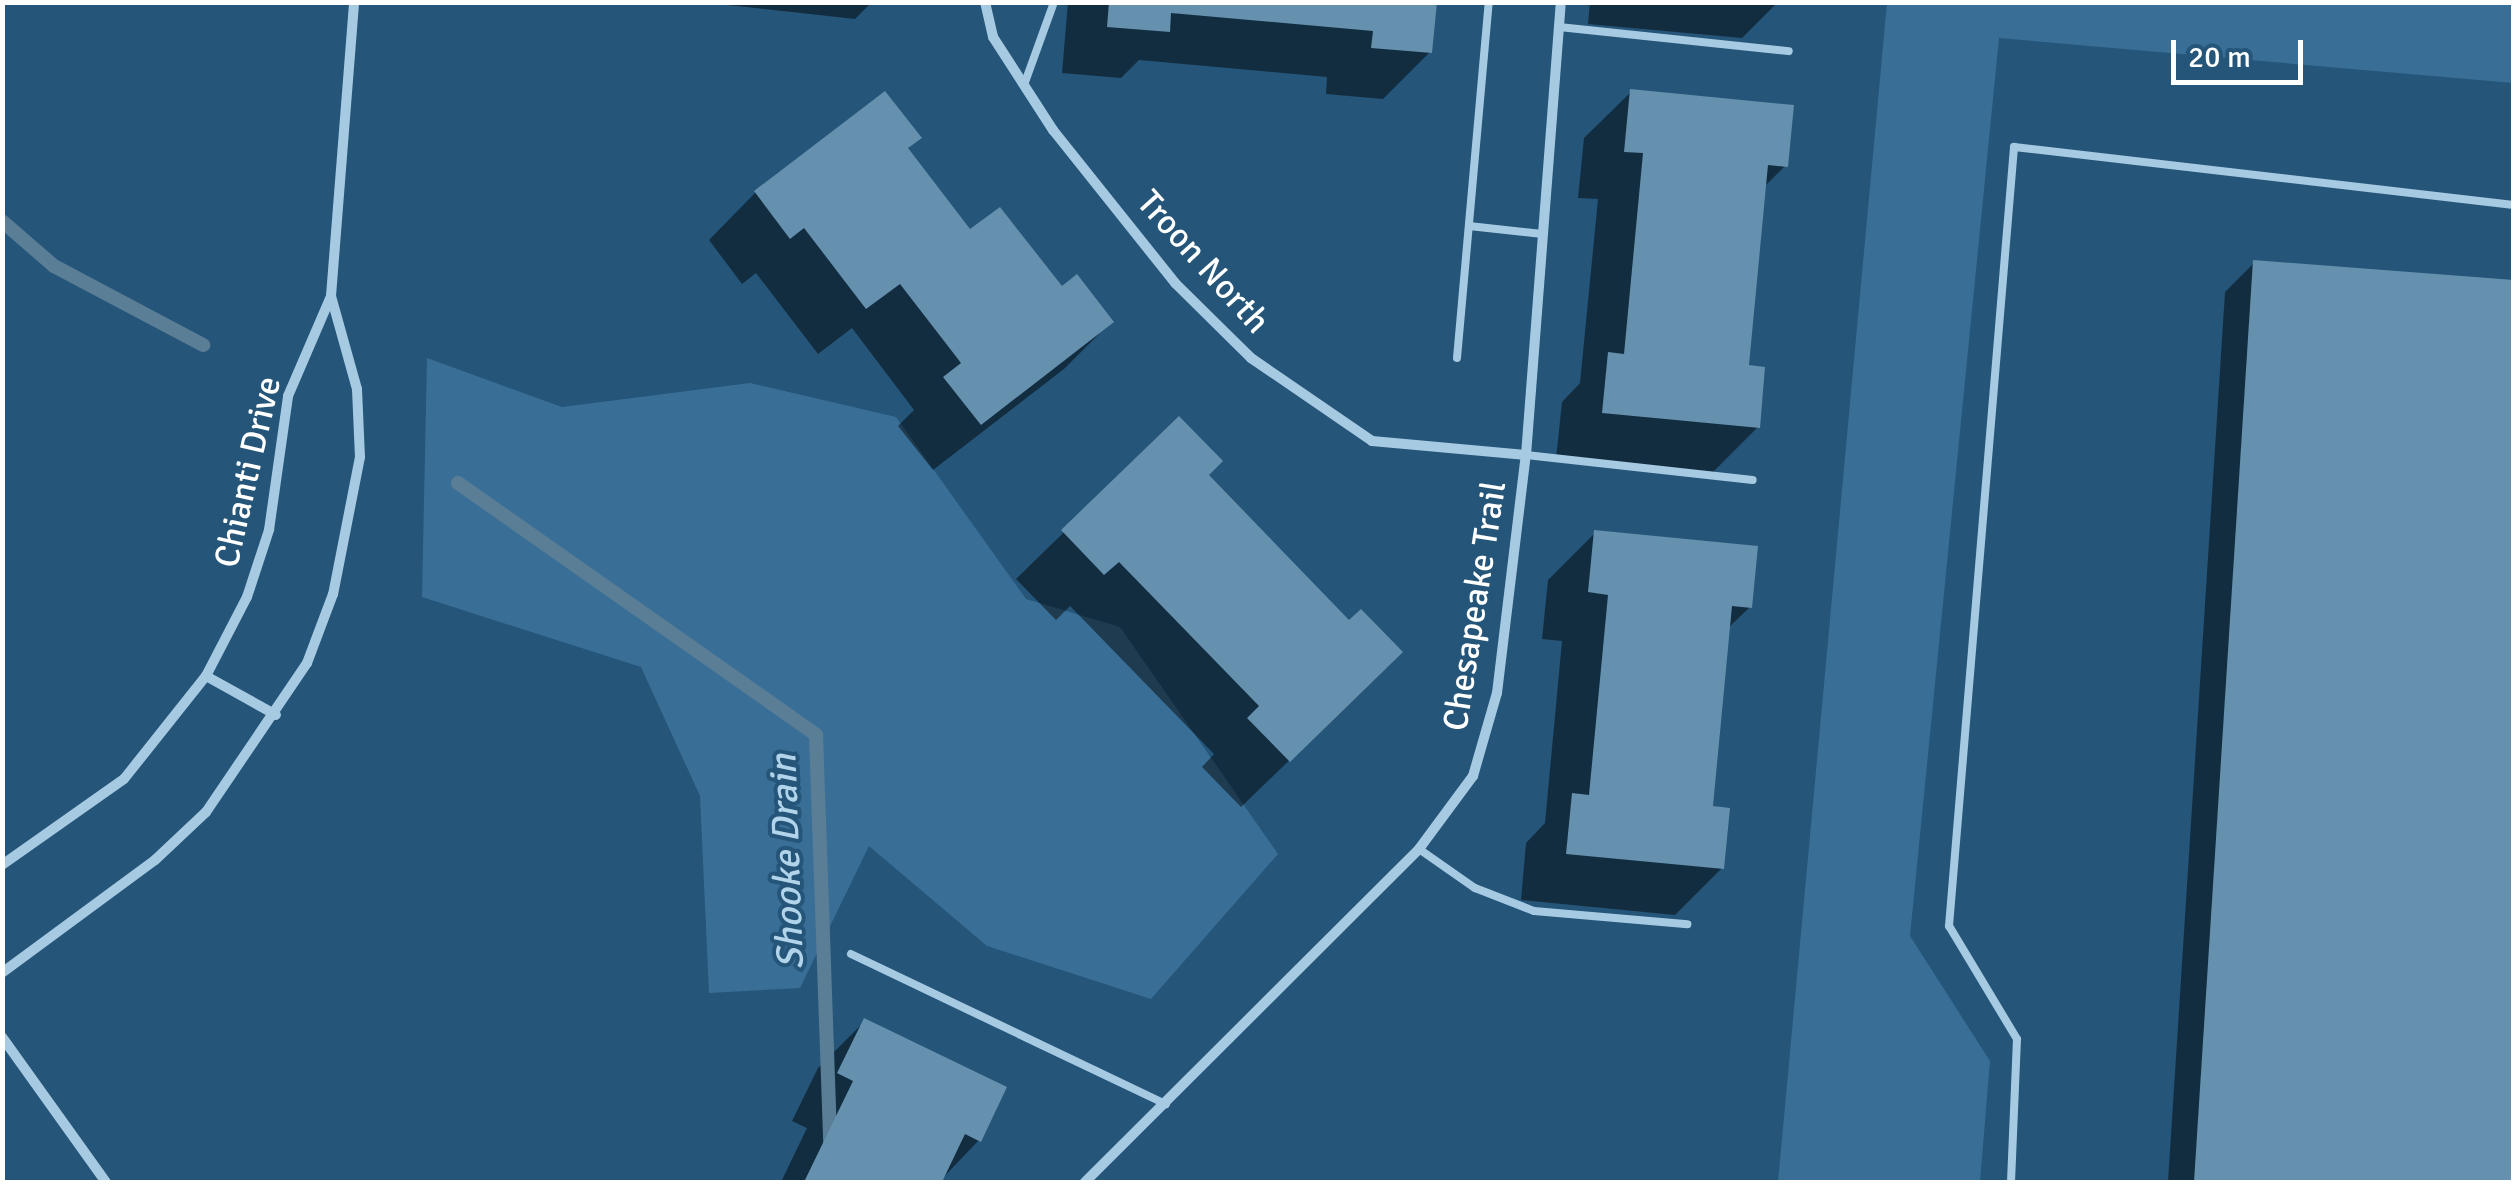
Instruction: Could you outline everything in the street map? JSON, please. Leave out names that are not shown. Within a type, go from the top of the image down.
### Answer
[{"type":"street","name":"Chianti Drive","points":[[2,865],[124,779],[206,676],[247,597],[269,530],[288,396],[331,296],[354,2]]},
{"type":"street","name":"Troon North","points":[[985,2],[994,37],[1024,85],[1175,283],[1251,358],[1372,442],[1526,456]]},
{"type":"street","name":"Chesapeake Trail","points":[[1085,1182],[1419,849],[1473,776],[1497,692],[1526,456],[1560,2]]},
{"type":"street","name":"Chianti Drive","points":[[2,974],[154,860],[206,812],[276,715],[307,663],[334,594],[360,457],[357,389],[331,296]]},
{"type":"street","points":[[206,676],[276,715]]},
{"type":"street","points":[[2,1037],[106,1182]]},
{"type":"lane","points":[[1024,85],[1054,2]]},
{"type":"lane","points":[[1457,358],[1489,2]]},
{"type":"lane","points":[[1559,26],[1789,51]]},
{"type":"lane","points":[[2011,1182],[2017,1038],[1949,926],[2014,147],[2514,205]]},
{"type":"lane","points":[[1470,226],[1543,234]]},
{"type":"lane","points":[[1526,456],[1753,480]]},
{"type":"lane","points":[[1419,849],[1476,888],[1534,912],[1687,924]]},
{"type":"lane","points":[[851,954],[1166,1104]]},
{"type":"shaded area","points":[[1887,3],[2513,3],[2513,83],[1999,38],[1910,936],[1990,1061],[1980,1182],[1778,1182]]},
{"type":"shaded area","points":[[427,358],[562,407],[750,383],[896,417],[1026,599],[1120,627],[1278,854],[1151,999],[987,946],[869,846],[800,988],[709,993],[700,796],[641,667],[422,597]]},
{"type":"building","points":[[1109,2],[1437,2],[1432,53],[1371,48],[1373,31],[1171,13],[1170,32],[1107,27]]},
{"type":"building","points":[[1630,89],[1794,105],[1788,167],[1768,165],[1749,365],[1765,367],[1760,428],[1602,413],[1608,352],[1624,354],[1643,153],[1624,152]]},
{"type":"building","points":[[885,91],[922,138],[908,148],[970,229],[1000,207],[1062,286],[1077,274],[1114,322],[981,425],[943,377],[961,363],[900,284],[866,309],[804,228],[790,239],[754,191]]},
{"type":"building","points":[[2253,260],[2514,280],[2514,1182],[2194,1182]]},
{"type":"building","points":[[1179,416],[1223,461],[1209,475],[1349,620],[1361,609],[1403,652],[1290,762],[1247,718],[1259,706],[1119,562],[1104,575],[1061,530]]},
{"type":"building","points":[[1594,530],[1758,546],[1752,608],[1732,606],[1713,806],[1730,808],[1724,869],[1566,854],[1572,793],[1589,795],[1608,595],[1588,592]]},
{"type":"building","points":[[864,1018],[1007,1087],[981,1142],[965,1134],[942,1182],[804,1182],[853,1081],[837,1073]]},
{"type":"waterway","name":"Shooke Drain","points":[[2,221],[54,266],[203,345]]},
{"type":"waterway","name":"Shooke Drain","points":[[458,483],[816,735],[832,1182]]}]
